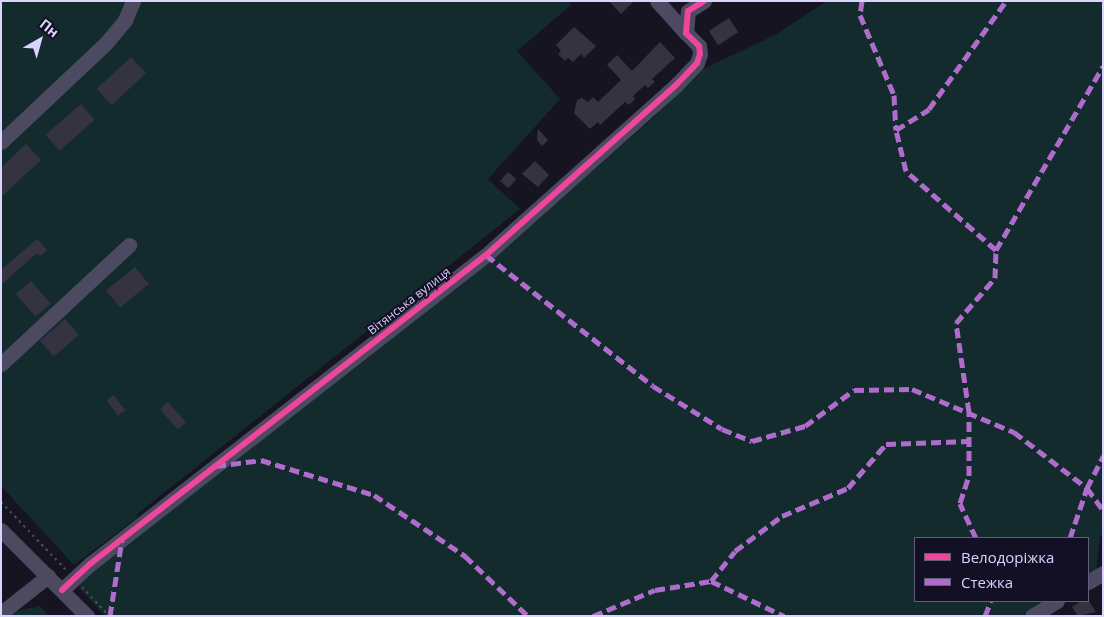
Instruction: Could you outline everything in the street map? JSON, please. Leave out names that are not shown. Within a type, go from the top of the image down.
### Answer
[{"type":"street","points":[[1,142],[106,43],[124,20],[134,1]]},
{"type":"street","name":"Вітянська вулиця","points":[[62,590],[486,255],[697,63],[699,46],[657,1]]},
{"type":"street","points":[[686,33],[688,11],[704,1]]},
{"type":"street","points":[[1,364],[129,245]]},
{"type":"street","points":[[1,530],[87,616]]},
{"type":"street","points":[[1089,581],[1103,573]]},
{"type":"street","points":[[1,613],[48,576]]},
{"type":"street","points":[[1032,616],[1055,602]]},
{"type":"path","points":[[1,502],[110,616]]},
{"type":"green space","points":[[1,1],[568,1],[571,5],[517,51],[560,99],[488,179],[520,209],[136,515],[138,517],[74,565],[1,486]]},
{"type":"green space","points":[[827,1],[1103,1],[1103,534],[1100,536],[1096,571],[1089,575],[1089,537],[914,537],[914,602],[1044,602],[1021,616],[105,616],[79,588],[85,564],[318,382],[553,205],[651,120],[703,69],[775,35]]},
{"type":"green space","points":[[40,606],[49,616],[8,616],[12,612]]},
{"type":"building","points":[[609,1],[634,1],[621,14]]},
{"type":"building","points":[[729,18],[738,32],[718,45],[709,31]]},
{"type":"building","points":[[574,27],[596,46],[584,58],[581,54],[573,62],[568,58],[565,61],[558,54],[561,51],[556,45]]},
{"type":"building","points":[[660,42],[675,58],[652,79],[655,82],[648,88],[645,85],[633,96],[635,99],[629,105],[625,102],[600,125],[598,122],[590,129],[574,113],[577,100],[582,98],[588,102],[593,97],[598,102],[621,80],[607,65],[617,55],[632,71]]},
{"type":"building","points":[[131,57],[146,73],[112,105],[97,89]]},
{"type":"building","points":[[81,104],[95,120],[59,151],[46,135]]},
{"type":"building","points":[[538,129],[548,140],[542,146],[537,140]]},
{"type":"building","points":[[26,144],[41,160],[1,197],[1,168]]},
{"type":"building","points":[[535,161],[549,175],[538,187],[522,174]]},
{"type":"building","points":[[508,172],[516,179],[508,188],[500,181]]},
{"type":"building","points":[[37,239],[47,250],[40,256],[37,253],[1,285],[1,270]]},
{"type":"building","points":[[135,267],[149,284],[120,307],[106,290]]},
{"type":"building","points":[[31,281],[51,304],[36,317],[16,294]]},
{"type":"building","points":[[65,319],[79,335],[54,356],[40,341]]},
{"type":"building","points":[[114,395],[125,410],[118,416],[107,400]]},
{"type":"building","points":[[168,402],[186,422],[178,429],[160,409]]},
{"type":"building","points":[[1089,601],[1096,612],[1078,616],[1072,607],[1080,602]]},
{"type":"marked path","points":[[862,1],[860,15],[894,95],[896,130]]},
{"type":"marked path","points":[[996,250],[906,171],[896,130],[929,109],[1006,1]]},
{"type":"marked path","points":[[976,537],[960,503],[969,476],[969,412],[956,323],[995,278],[996,250],[1103,66]]},
{"type":"marked path","points":[[486,255],[653,386],[722,429],[752,441],[805,426],[854,390],[912,389],[1014,432],[1087,488],[1103,510]]},
{"type":"marked path","points":[[711,581],[735,551],[782,516],[848,488],[886,444],[969,441]]},
{"type":"marked path","points":[[1070,537],[1087,488],[1103,456]]},
{"type":"marked path","points":[[216,466],[261,460],[374,495],[465,556],[528,616]]},
{"type":"marked path","points":[[110,616],[122,539]]},
{"type":"marked path","points":[[593,616],[655,590],[711,581],[784,616]]},
{"type":"marked path","points":[[985,616],[991,602]]},
{"type":"cycle path","points":[[62,590],[90,564],[486,255],[676,85],[697,63],[700,54],[699,46],[686,33],[688,11],[704,1]]}]
